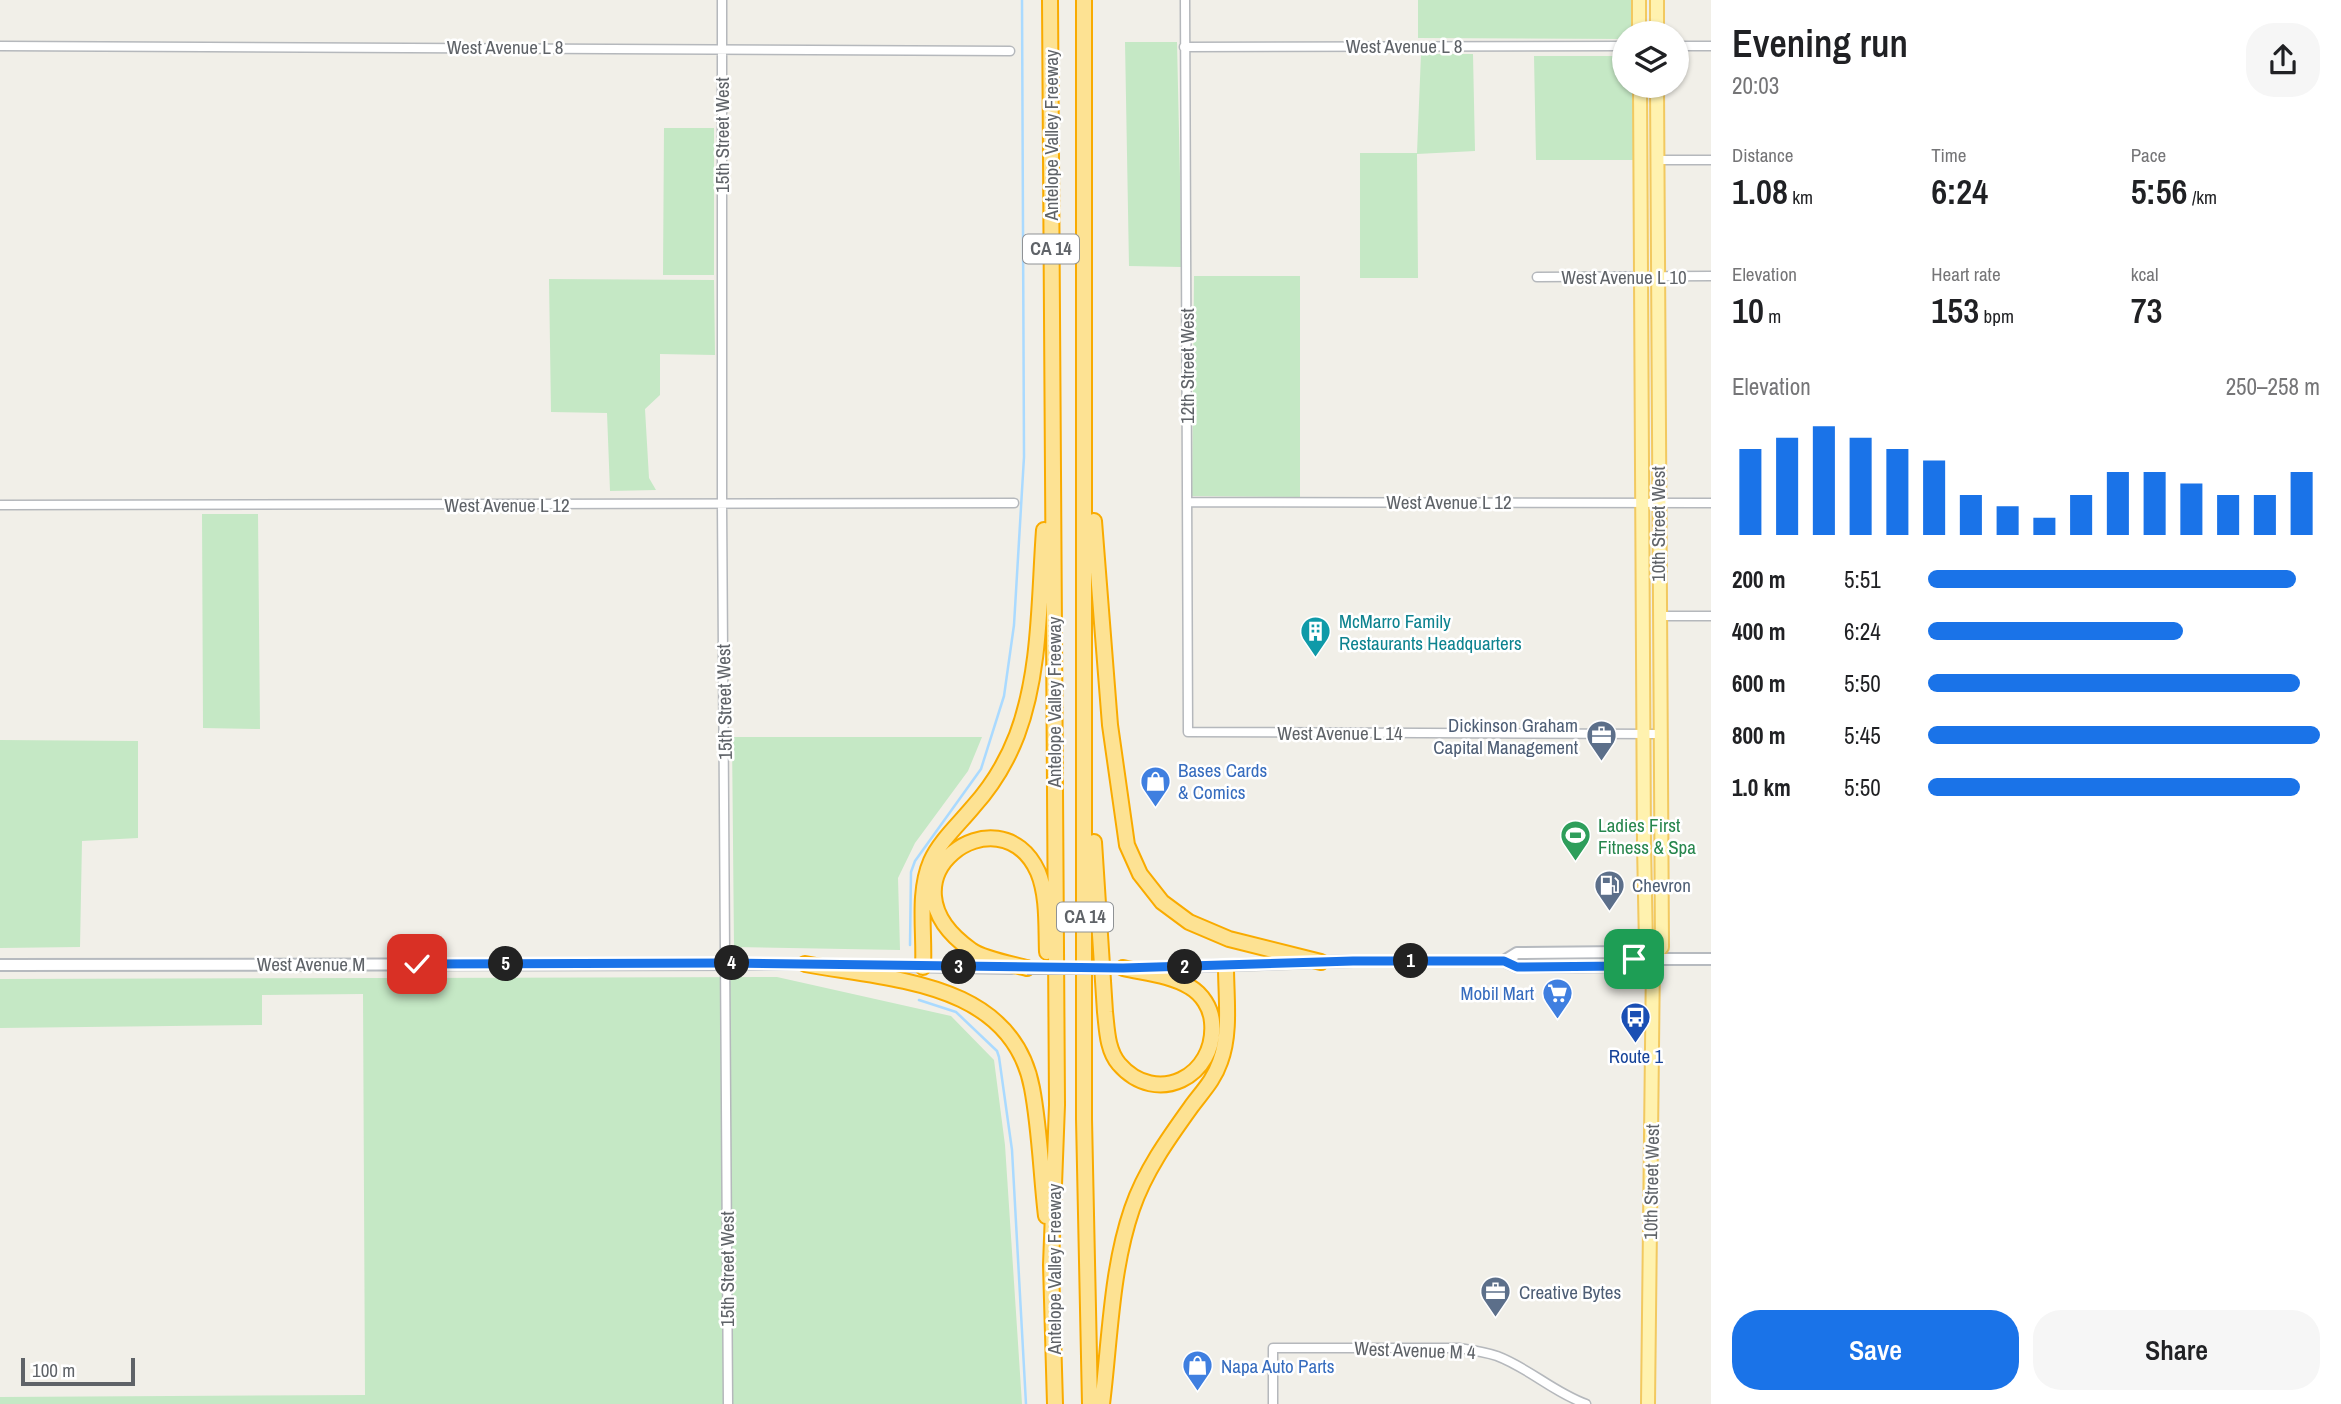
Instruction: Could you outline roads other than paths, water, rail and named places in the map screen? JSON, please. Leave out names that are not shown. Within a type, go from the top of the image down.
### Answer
[{"type":"highway","name":"Antelope Valley Freeway","points":[[1050,0],[1057,1105],[1051,1265],[1055,1404]]},
{"type":"highway","name":"Antelope Valley Freeway","points":[[1084,0],[1084,1119],[1090,1404]]},
{"type":"highway","points":[[1085,430],[1110,726],[1123,825],[1133,861],[1150,889],[1162,902],[1189,922],[1229,939],[1321,962]]},
{"type":"highway","points":[[923,967],[926,879],[931,862],[939,848],[993,782],[1012,746],[1025,710],[1031,681],[1045,527],[1052,498]]},
{"type":"highway","points":[[1086,727],[1108,1041],[1117,1062],[1131,1075],[1152,1083],[1166,1084],[1191,1074],[1199,1068],[1210,1049],[1213,1035],[1211,1015],[1205,1001],[1179,980],[1123,968]]},
{"type":"highway","points":[[1027,968],[973,952],[942,921],[934,885],[944,862],[960,847],[980,839],[1006,842],[1030,858],[1039,874],[1043,892],[1057,1105]]},
{"type":"highway","points":[[805,964],[936,988],[971,1003],[1002,1029],[1019,1054],[1032,1087],[1051,1265]]},
{"type":"highway","points":[[1102,1404],[1118,1269],[1132,1209],[1153,1161],[1212,1080],[1222,1059],[1226,1036],[1226,967]]},
{"type":"main road","points":[[1639,0],[1639,21]]},
{"type":"main road","points":[[1657,0],[1657,21]]},
{"type":"main road","name":"10th Street West","points":[[1640,98],[1646,946],[1653,959],[1648,1404]]},
{"type":"main road","name":"10th Street West","points":[[1653,959],[1662,947],[1657,98]]},
{"type":"main road","points":[[1640,102],[1647,124],[1648,152],[1650,157],[1657,160]]},
{"type":"main road","name":"West Avenue M","points":[[0,965],[726,963],[1123,968],[1226,967],[1321,962],[1504,961],[1517,967],[1590,967],[1624,966],[1634,959],[1711,959]]},
{"type":"street","name":"15th Street West","points":[[722,0],[722,505],[728,1404]]},
{"type":"street","name":"12th Street West","points":[[1185,0],[1188,732]]},
{"type":"street","name":"West Avenue L 8","points":[[0,46],[1010,51]]},
{"type":"street","name":"West Avenue L 8","points":[[1185,47],[1612,46]]},
{"type":"street","points":[[1689,46],[1711,46]]},
{"type":"street","points":[[1657,160],[1711,160]]},
{"type":"street","name":"West Avenue L 10","points":[[1537,277],[1711,276]]},
{"type":"street","name":"West Avenue L 12","points":[[1188,502],[1711,503]]},
{"type":"street","name":"West Avenue L 12","points":[[0,505],[1014,503]]},
{"type":"street","points":[[1659,616],[1711,616]]},
{"type":"street","name":"West Avenue L 14","points":[[1188,732],[1660,734]]},
{"type":"street","name":"West Avenue M 4","points":[[1273,1404],[1273,1348],[1478,1350],[1499,1357],[1563,1396],[1586,1404]]},
{"type":"waterway","points":[[910,945],[911,872],[915,861],[981,769],[1004,696],[1014,625],[1024,457],[1022,0]]},
{"type":"waterway","points":[[919,1000],[956,1012],[997,1051],[999,1057],[1012,1150],[1026,1404]]},
{"type":"place","name":"McMarro Family Restaurants Headquarters","points":[[1316,659]]},
{"type":"place","name":"Dickinson Graham Capital Management","points":[[1601,763]]},
{"type":"place","name":"Bases Cards & Comics","points":[[1155,808]]},
{"type":"place","name":"Ladies First Fitness & Spa","points":[[1575,863]]},
{"type":"place","name":"Chevron","points":[[1609,912]]},
{"type":"place","name":"Mobil Mart","points":[[1557,1020]]},
{"type":"place","name":"Route 1","points":[[1636,1044]]},
{"type":"place","name":"Creative Bytes","points":[[1496,1319]]},
{"type":"place","name":"Napa Auto Parts","points":[[1198,1393]]}]
